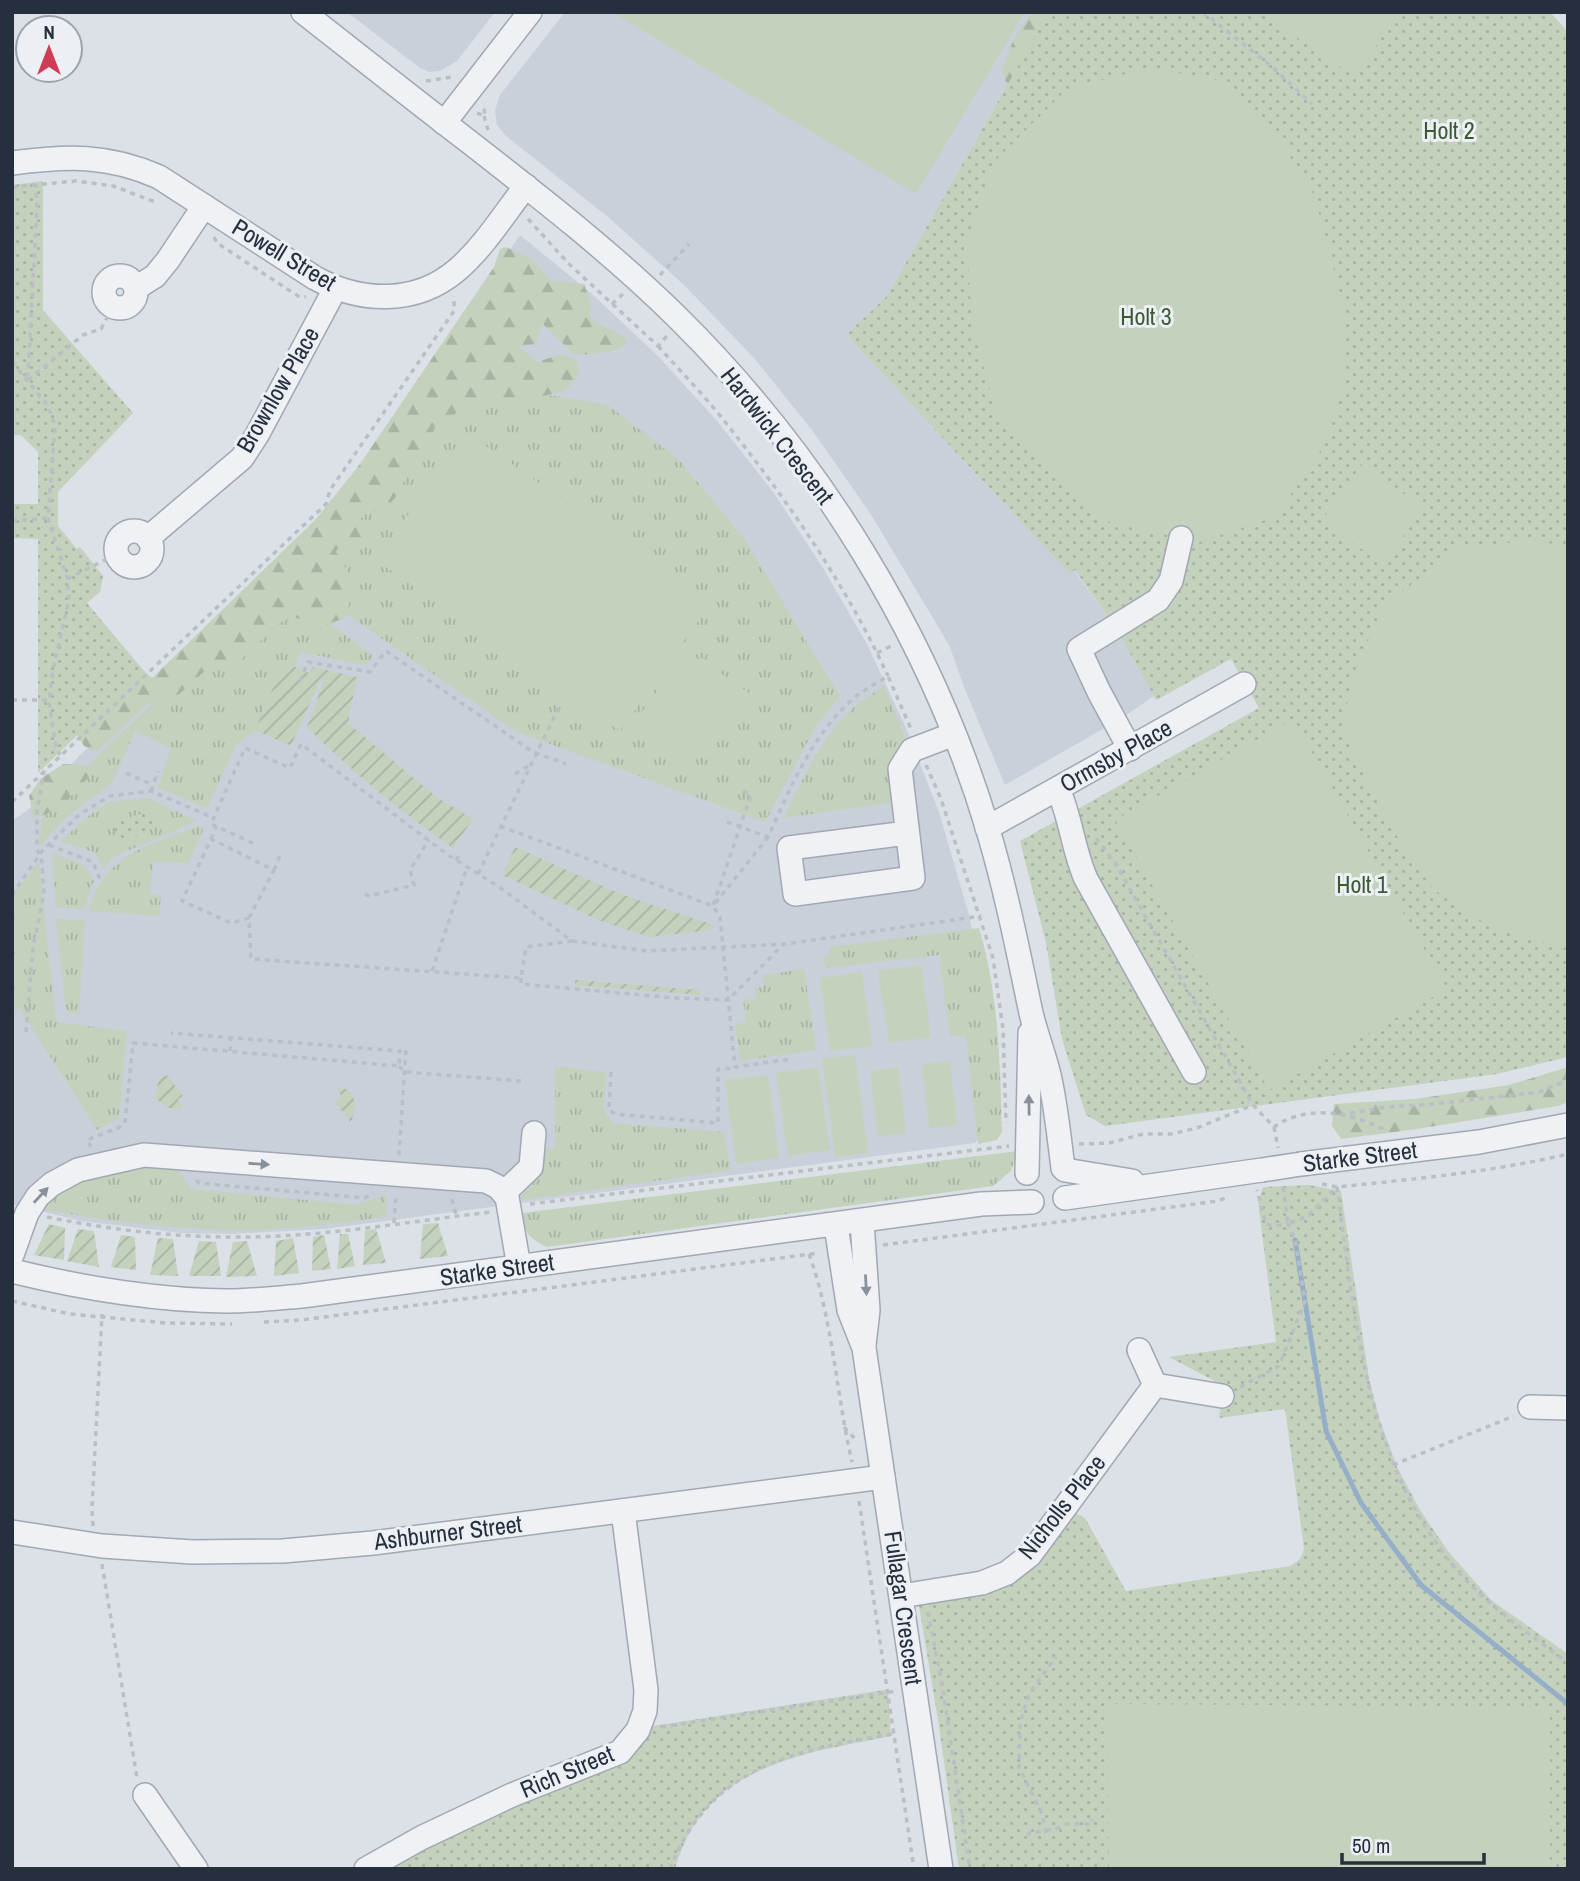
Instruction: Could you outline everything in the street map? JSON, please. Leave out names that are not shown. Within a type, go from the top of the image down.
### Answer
[{"type":"street","name":"Hardwick Crescent","points":[[303,12],[444,123],[521,208],[639,281],[752,399],[843,522],[911,640],[954,734],[988,828],[1009,905],[1031,1013],[1049,1078],[1064,1169]]},
{"type":"street","points":[[444,123],[530,12]]},
{"type":"street","name":"Powell Street","points":[[12,163],[87,157],[139,168],[159,177],[200,213],[335,289],[368,297],[402,296],[430,287],[456,271],[521,208]]},
{"type":"street","points":[[113,307],[104,292],[107,283],[114,277],[123,276],[131,280],[136,288],[155,276],[200,213]]},
{"type":"street","name":"Brownlow Place","points":[[117,554],[127,566],[145,564],[152,547],[148,538],[242,458],[335,289]]},
{"type":"street","points":[[1130,749],[1114,723],[1079,649],[1158,600],[1171,581],[1181,538]]},
{"type":"street","name":"Ormsby Place","points":[[988,828],[1244,684]]},
{"type":"street","points":[[907,833],[789,849],[795,894],[913,878],[900,769],[912,750],[954,734]]},
{"type":"street","points":[[1058,789],[1068,810],[1080,867],[1194,1072]]},
{"type":"street","name":"Hardwick Crescent","points":[[1028,1186],[1031,1013]]},
{"type":"street","name":"Starke Street","points":[[1065,1198],[1152,1184],[1479,1142],[1568,1125]]},
{"type":"street","points":[[507,1201],[531,1167],[534,1133]]},
{"type":"street","points":[[12,1255],[27,1213],[38,1196],[52,1184],[78,1170],[144,1156],[486,1181],[498,1187],[507,1201],[519,1267]]},
{"type":"street","points":[[1043,1162],[1053,1163],[1064,1169],[1070,1188],[1065,1198],[1056,1206],[1048,1208],[1028,1186],[1034,1166],[1043,1162]]},
{"type":"street","name":"Starke Street","points":[[1064,1169],[1152,1184]]},
{"type":"street","name":"Starke Street","points":[[12,1271],[139,1294],[227,1301],[302,1296],[836,1226],[981,1204],[1028,1186]]},
{"type":"street","name":"Fullagar Crescent","points":[[862,1222],[868,1310],[864,1348]]},
{"type":"street","name":"Fullagar Crescent","points":[[836,1226],[849,1310],[864,1348],[941,1869]]},
{"type":"street","points":[[1139,1350],[1155,1385],[1222,1396]]},
{"type":"street","name":"Nicholls Place","points":[[901,1596],[982,1583],[1007,1573],[1030,1555],[1155,1385]]},
{"type":"street","points":[[1530,1407],[1568,1408]]},
{"type":"street","name":"Ashburner Street","points":[[12,1532],[102,1546],[180,1552],[283,1552],[373,1543],[883,1477]]},
{"type":"street","name":"Rich Street","points":[[366,1869],[421,1838],[512,1795],[620,1752],[638,1730],[645,1711],[646,1690],[623,1511]]},
{"type":"street","points":[[145,1796],[196,1869]]},
{"type":"path","points":[[1203,12],[1271,66],[1312,104]]},
{"type":"path","points":[[424,81],[452,78],[462,71]]},
{"type":"path","points":[[12,187],[76,181],[113,186],[182,210],[200,213],[217,243],[298,296],[312,295]]},
{"type":"path","points":[[26,378],[37,207],[36,185]]},
{"type":"path","points":[[521,208],[569,264],[658,346],[725,421],[814,542],[872,641],[888,676]]},
{"type":"path","points":[[666,267],[689,244]]},
{"type":"path","points":[[12,802],[326,504],[330,490],[454,311],[456,299],[452,290]]},
{"type":"path","points":[[26,378],[83,335],[101,329],[113,307]]},
{"type":"path","points":[[658,346],[670,333]]},
{"type":"path","points":[[12,362],[48,406],[55,426],[48,518],[67,579],[69,599],[53,669],[50,700],[56,747],[60,755]]},
{"type":"path","points":[[12,521],[48,518]]},
{"type":"path","points":[[67,579],[117,554]]},
{"type":"path","points":[[300,681],[308,662],[370,672],[386,652],[536,753],[566,764]]},
{"type":"path","points":[[12,700],[50,700]]},
{"type":"path","points":[[478,874],[561,703]]},
{"type":"path","points":[[255,844],[211,824],[245,748],[290,768],[301,744],[456,860],[572,941]]},
{"type":"path","points":[[515,774],[530,765]]},
{"type":"path","points":[[26,1032],[33,947],[44,894],[42,862],[37,849],[37,811],[44,771]]},
{"type":"path","points":[[150,791],[158,771]]},
{"type":"path","points":[[126,773],[153,785]]},
{"type":"path","points":[[12,895],[49,845],[80,814],[110,796],[150,791],[214,818]]},
{"type":"path","points":[[713,905],[751,795],[743,792]]},
{"type":"path","points":[[500,826],[713,905],[720,917],[735,1068]]},
{"type":"path","points":[[216,827],[182,901],[232,923],[249,918]]},
{"type":"path","points":[[713,905],[768,836],[779,835]]},
{"type":"path","points":[[1094,835],[1124,878],[1252,1105],[1274,1127],[1275,1170],[1266,1224],[1289,1224],[1307,1216],[1337,1187],[1507,1167],[1568,1154]]},
{"type":"path","points":[[211,839],[274,870]]},
{"type":"path","points":[[365,894],[369,896],[414,885],[410,870],[429,840]]},
{"type":"path","points":[[49,845],[93,862],[101,882]]},
{"type":"path","points":[[456,860],[462,852]]},
{"type":"path","points":[[280,856],[249,918],[251,959],[521,978]]},
{"type":"path","points":[[432,972],[467,867]]},
{"type":"path","points":[[785,944],[728,1000],[521,984],[526,947],[572,941],[647,951],[785,944],[981,916]]},
{"type":"path","points":[[171,1033],[400,1051],[399,1066]]},
{"type":"path","points":[[230,1051],[231,1037]]},
{"type":"path","points":[[102,1164],[87,1140],[125,1123],[132,1043],[399,1066],[405,1072],[522,1081]]},
{"type":"path","points":[[399,1154],[406,1049]]},
{"type":"path","points":[[611,1072],[609,1110],[615,1114],[718,1123],[718,1069],[791,1059]]},
{"type":"path","points":[[1338,1115],[1386,1107],[1539,1092],[1568,1080]]},
{"type":"path","points":[[1060,1143],[1109,1143],[1143,1134],[1171,1134],[1197,1128],[1252,1105]]},
{"type":"path","points":[[1274,1127],[1295,1115],[1313,1111],[1366,1121],[1382,1129],[1390,1153]]},
{"type":"path","points":[[27,1213],[89,1226],[163,1234],[232,1237],[299,1234],[507,1201],[552,1202],[1029,1145]]},
{"type":"path","points":[[1222,1396],[1279,1366],[1305,1301],[1282,1184]]},
{"type":"path","points":[[1337,1187],[1366,1382],[1377,1424],[1393,1465],[1422,1523],[1452,1565],[1491,1604],[1568,1663]]},
{"type":"path","points":[[890,1244],[1218,1201]]},
{"type":"path","points":[[301,1320],[809,1254],[820,1284],[844,1427],[853,1464],[857,1451]]},
{"type":"path","points":[[92,1508],[103,1289]]},
{"type":"path","points":[[1393,1465],[1508,1420],[1530,1407]]},
{"type":"path","points":[[844,1427],[855,1437],[856,1444]]},
{"type":"path","points":[[858,1497],[915,1869]]},
{"type":"path","points":[[102,1559],[135,1774],[145,1796]]},
{"type":"path","points":[[925,1605],[942,1684],[970,1869]]},
{"type":"path","points":[[1046,1832],[1042,1814],[1019,1767],[1020,1723],[1030,1692],[1056,1657]]},
{"type":"path","points":[[638,1730],[888,1692]]},
{"type":"path","points":[[670,1869],[689,1828],[714,1799],[741,1777],[773,1761],[814,1749],[894,1734]]},
{"type":"path","points":[[1029,1836],[1029,1833],[1056,1830],[1067,1824],[1092,1824],[1092,1819]]},
{"type":"shaded area","points":[[347,12],[495,12],[457,61],[440,71],[429,72]]},
{"type":"shaded area","points":[[565,12],[1049,12],[887,296],[849,332],[849,338],[1069,573],[1074,570],[1117,630],[1154,696],[1122,718],[1005,785],[949,645],[870,513],[812,430],[754,358],[684,285],[608,217],[505,135],[497,125],[495,110],[500,95]]},
{"type":"shaded area","points":[[520,235],[592,294],[658,356],[718,422],[774,493],[823,568],[868,646],[906,728],[939,812],[969,915],[989,1012],[990,1127],[975,1143],[325,1229],[232,1234],[181,1233],[81,1221],[12,1204],[12,821],[40,801],[78,757],[325,519]]},
{"type":"green space","points":[[620,12],[1025,12],[916,194],[618,16]]},
{"type":"green space","points":[[1032,12],[1073,12],[1009,91],[1002,71],[1014,38]]},
{"type":"green space","points":[[1049,12],[1550,12],[1568,32],[1568,1057],[1497,1074],[1105,1126],[1086,1115],[1062,1039],[1046,943],[1020,841],[1259,708],[1231,659],[1156,700],[1117,630],[1075,570],[1069,573],[849,338],[849,332],[887,296]]},
{"type":"green space","points":[[1259,12],[1399,12],[1355,77]]},
{"type":"green space","name":"Holt 3","points":[[1149,68],[1214,79],[1269,124],[1314,195],[1342,301],[1342,394],[1317,459],[1274,517],[1200,542],[1111,523],[1053,475],[996,411],[972,326],[967,245],[994,162],[1067,89]]},
{"type":"green space","points":[[43,181],[43,310],[133,413],[58,492],[58,526],[77,549],[80,547],[103,576],[100,592],[87,603],[144,671],[38,773],[38,539],[13,538],[12,504],[38,504],[38,452],[21,435],[12,435],[12,185]]},
{"type":"green space","points":[[506,247],[532,259],[551,281],[584,284],[594,322],[622,335],[628,342],[610,351],[575,355],[542,323],[536,344],[518,346],[538,362],[560,354],[577,360],[579,375],[565,391],[530,399],[482,396],[433,428],[430,437],[439,444],[414,465],[394,499],[361,518],[362,539],[340,544],[336,552],[351,584],[345,618],[320,627],[297,618],[285,620],[236,662],[223,667],[208,668],[174,699],[147,704],[97,752],[84,746],[64,712],[144,671],[152,678],[316,519],[360,464],[494,267],[500,249]]},
{"type":"green space","points":[[451,355],[549,395],[608,405],[678,459],[744,538],[840,696],[816,726],[765,822],[517,732],[289,574]]},
{"type":"green space","points":[[466,432],[711,603],[620,731],[376,560]]},
{"type":"green space","points":[[1362,464],[1424,508],[1383,565],[1322,520]]},
{"type":"green space","points":[[1537,540],[1568,548],[1568,947],[1563,948],[1490,927],[1433,889],[1387,821],[1341,729],[1355,671],[1383,606],[1461,547]]},
{"type":"green space","points":[[276,583],[373,656],[366,665],[300,652],[296,667],[284,662],[255,730],[236,745],[207,808],[158,788],[171,748],[135,731],[113,782],[68,816],[39,846],[43,809]]},
{"type":"green space","points":[[684,656],[691,660],[701,658],[709,661],[716,670],[750,694],[754,704],[752,711],[691,746],[678,748],[628,730]]},
{"type":"green space","points":[[284,662],[309,673],[313,667],[357,677],[348,723],[438,798],[473,819],[453,848],[377,790],[307,727],[323,683],[321,678],[291,746],[255,730]]},
{"type":"green space","points":[[884,686],[907,742],[893,763],[891,777],[894,802],[784,818],[805,774],[831,732],[853,708]]},
{"type":"green space","name":"Holt 1","points":[[1293,719],[1447,989],[1269,1090],[1115,820]]},
{"type":"green space","points":[[63,764],[85,765],[91,774],[58,807],[33,818],[29,796],[40,779]]},
{"type":"green space","points":[[148,798],[197,821],[113,857],[104,869],[94,852],[60,842],[88,816],[110,802]]},
{"type":"green space","points":[[147,812],[157,826],[121,843],[116,841],[114,822]]},
{"type":"green space","points":[[198,826],[204,828],[188,863],[153,862],[150,894],[161,895],[159,916],[89,911],[105,876],[117,864],[146,846]]},
{"type":"green space","points":[[515,847],[623,895],[714,925],[711,930],[649,937],[598,920],[502,875]]},
{"type":"green space","points":[[52,853],[82,864],[94,880],[84,909],[56,908]]},
{"type":"green space","points":[[39,862],[56,1022],[127,1031],[119,1118],[97,1130],[20,1009],[12,1009],[12,897]]},
{"type":"green space","points":[[56,919],[85,920],[79,1014],[66,1012]]},
{"type":"green space","points":[[979,928],[995,1004],[1002,1132],[997,1140],[978,1144],[966,1036],[950,1036],[939,955],[826,968],[823,957],[829,956],[829,947]]},
{"type":"green space","points":[[921,965],[931,1037],[889,1043],[878,971]]},
{"type":"green space","points":[[804,969],[816,1050],[740,1061],[735,1024],[746,1022],[743,1000],[756,998],[755,988],[764,987],[763,975]]},
{"type":"green space","points":[[862,972],[872,1046],[830,1051],[820,978]]},
{"type":"green space","points":[[575,980],[700,990],[700,995],[575,985]]},
{"type":"green space","points":[[855,1055],[868,1153],[835,1157],[822,1059]]},
{"type":"green space","points":[[950,1061],[957,1125],[929,1128],[922,1064]]},
{"type":"green space","points":[[555,1066],[606,1072],[604,1111],[613,1123],[723,1132],[731,1170],[522,1200],[522,1195],[538,1175],[542,1150],[555,1148]]},
{"type":"green space","points":[[818,1067],[830,1150],[788,1156],[776,1073]]},
{"type":"green space","points":[[898,1067],[906,1133],[878,1136],[870,1071]]},
{"type":"green space","points":[[1568,1067],[1568,1102],[1558,1106],[1341,1139],[1332,1126],[1334,1104],[1415,1099],[1509,1085]]},
{"type":"green space","points":[[167,1075],[183,1096],[178,1099],[183,1106],[181,1109],[169,1108],[155,1098],[159,1079]]},
{"type":"green space","points":[[768,1075],[779,1158],[736,1164],[725,1080]]},
{"type":"green space","points":[[336,1088],[346,1089],[353,1095],[355,1108],[351,1123],[335,1102],[342,1097]]},
{"type":"green space","points":[[1018,1151],[1011,1171],[993,1186],[547,1247],[528,1234],[522,1213]]},
{"type":"green space","points":[[175,1167],[192,1189],[357,1205],[386,1195],[386,1217],[290,1228],[232,1230],[139,1224],[47,1210],[44,1207],[73,1185],[105,1174]]},
{"type":"green space","points":[[1309,1185],[1341,1191],[1369,1379],[1379,1418],[1397,1467],[1420,1510],[1448,1551],[1491,1600],[1568,1654],[1568,1869],[959,1869],[917,1594],[982,1583],[1064,1508],[1085,1518],[1126,1591],[1290,1566],[1298,1561],[1304,1548],[1285,1409],[1219,1418],[1224,1386],[1169,1357],[1276,1342],[1258,1202],[1263,1187]]},
{"type":"green space","points":[[438,1223],[448,1256],[420,1259],[423,1224]]},
{"type":"green space","points":[[49,1224],[65,1228],[64,1260],[34,1255]]},
{"type":"green space","points":[[78,1229],[94,1231],[99,1267],[67,1261]]},
{"type":"green space","points":[[376,1229],[386,1263],[363,1265],[365,1231]]},
{"type":"green space","points":[[340,1234],[348,1234],[355,1266],[337,1269]]},
{"type":"green space","points":[[121,1235],[135,1237],[136,1270],[111,1267]]},
{"type":"green space","points":[[324,1235],[331,1269],[312,1271],[313,1237]]},
{"type":"green space","points":[[158,1238],[173,1239],[178,1276],[150,1275]]},
{"type":"green space","points":[[293,1238],[299,1273],[274,1276],[276,1241]]},
{"type":"green space","points":[[199,1241],[216,1242],[221,1276],[189,1276]]},
{"type":"green space","points":[[247,1241],[257,1276],[226,1277],[233,1242]]},
{"type":"green space","points":[[884,1690],[888,1692],[891,1736],[791,1759],[761,1770],[733,1786],[708,1807],[689,1834],[675,1869],[386,1869],[440,1836],[620,1761],[642,1744],[653,1726]]},
{"type":"green space","points":[[1108,1704],[1550,1707],[1550,1869],[1109,1869]]},
{"type":"waterway","points":[[1295,1240],[1326,1431],[1361,1503],[1421,1585],[1568,1704]]},
{"type":"park label","name":"Holt 2","points":[[1449,131]]}]
